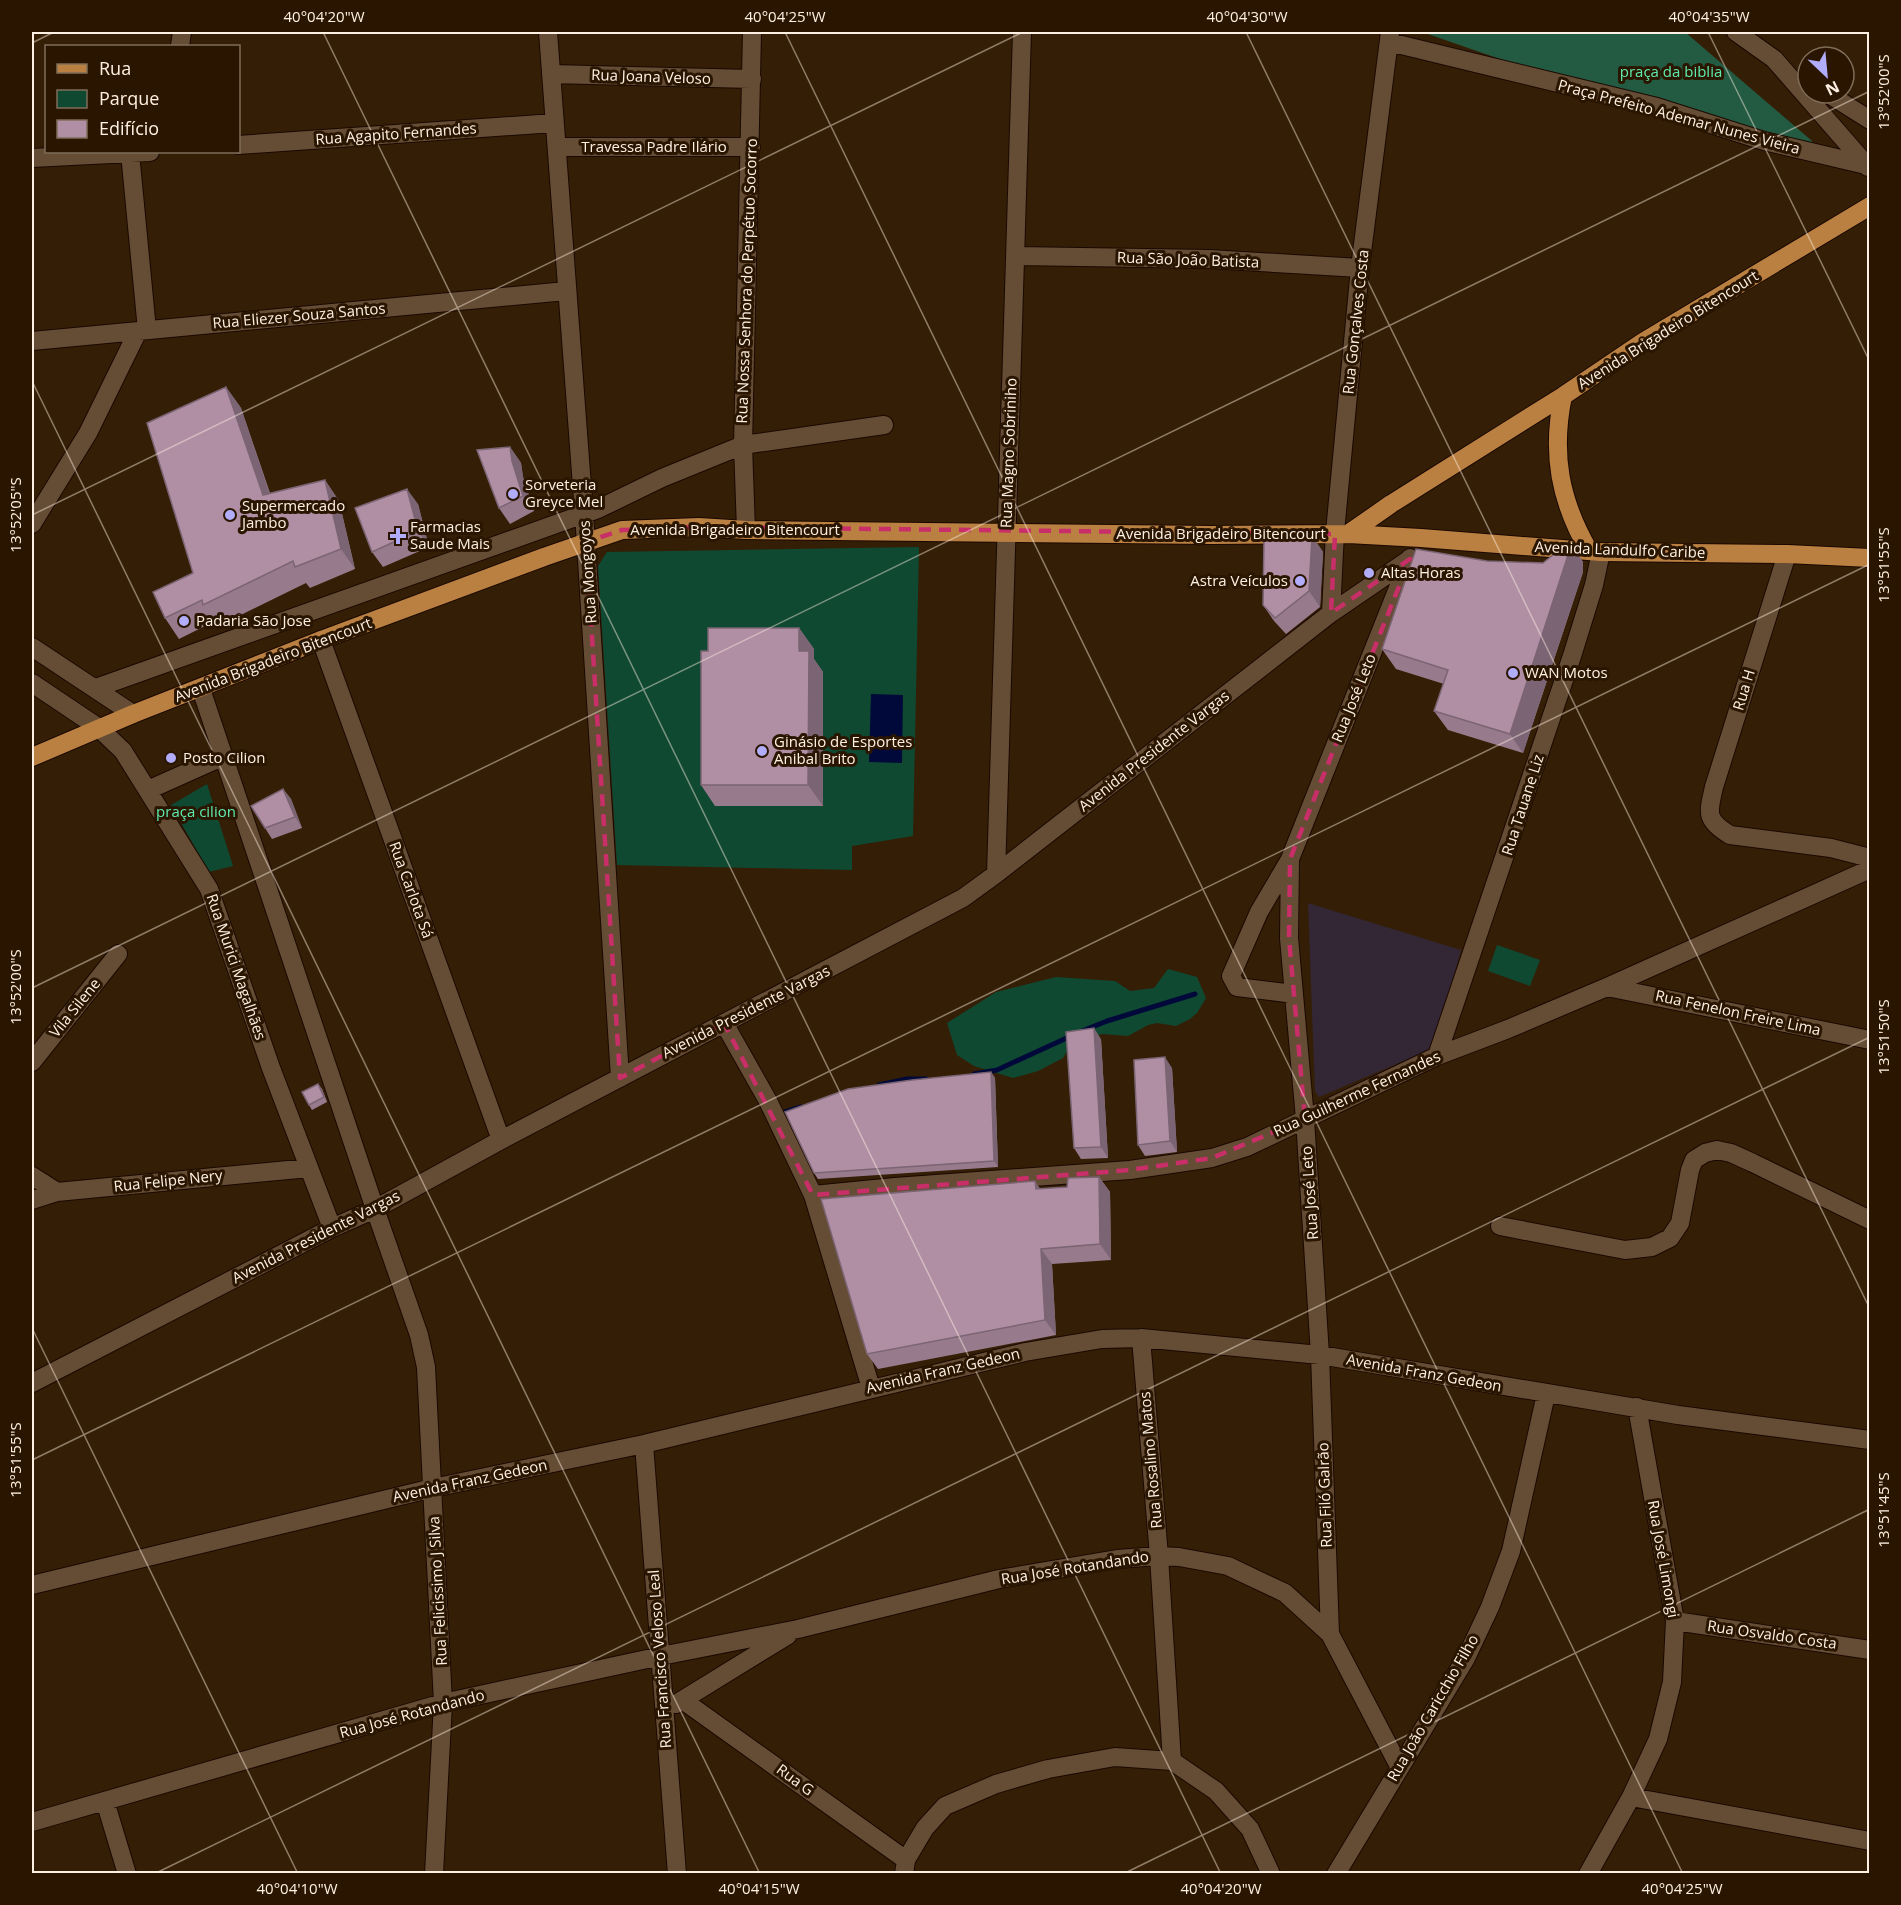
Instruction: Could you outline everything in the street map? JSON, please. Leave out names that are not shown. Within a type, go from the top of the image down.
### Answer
[{"type":"main road","name":"Avenida Brigadeiro Bitencourt","points":[[32,757],[321,640],[622,530],[699,527],[746,530],[1342,534],[1563,396],[1643,342],[1869,206]]},
{"type":"main road","points":[[1563,396],[1556,441],[1559,475],[1567,504],[1579,533],[1595,552]]},
{"type":"main road","name":"Avenida Landulfo Caribe","points":[[1342,534],[1595,552],[1787,554],[1869,558]]},
{"type":"street","name":"Rua Mongoyos","points":[[548,32],[586,542],[620,1078]]},
{"type":"street","name":"Rua Nossa Senhora do Perpétuo Socorro","points":[[746,530],[743,446],[752,32]]},
{"type":"street","name":"Rua Magno Sobriniho","points":[[996,874],[1022,32]]},
{"type":"street","points":[[1736,32],[1796,73]]},
{"type":"street","name":"Praça Prefeito Ademar Nunes Vieira","points":[[1389,37],[1657,107],[1764,141],[1868,167]]},
{"type":"street","name":"Rua Gonçalves Costa","points":[[1331,613],[1342,534],[1360,268],[1389,37]]},
{"type":"street","points":[[1774,59],[1868,167]]},
{"type":"street","name":"Rua Joana Veloso","points":[[551,74],[752,79]]},
{"type":"street","points":[[1846,105],[1869,120]]},
{"type":"street","name":"Rua Agapito Fernandes","points":[[240,145],[554,123]]},
{"type":"street","name":"Travessa Padre Ilário","points":[[557,147],[751,147]]},
{"type":"street","points":[[32,158],[130,153],[143,331],[88,433],[32,524]]},
{"type":"street","name":"Rua São João Batista","points":[[1016,255],[1209,260],[1360,268]]},
{"type":"street","name":"Rua Eliezer Souza Santos","points":[[32,341],[566,291]]},
{"type":"street","points":[[96,688],[607,505],[662,478],[743,446],[884,425]]},
{"type":"street","name":"Rua José Leto","points":[[1294,994],[1238,987],[1231,976],[1259,912],[1290,859],[1410,559],[1421,538]]},
{"type":"street","name":"Rua Tauane Liz","points":[[1437,1056],[1572,656],[1596,577],[1595,552]]},
{"type":"street","name":"Rua H","points":[[1787,554],[1714,787],[1709,807],[1711,818],[1716,826],[1730,835],[1831,848],[1869,858]]},
{"type":"street","name":"Avenida Presidente Vargas","points":[[32,1383],[332,1228],[375,1209],[501,1140],[963,898],[1331,613],[1410,559]]},
{"type":"street","name":"Rua Carlota Sá","points":[[321,640],[501,1140]]},
{"type":"street","points":[[32,647],[134,714]]},
{"type":"street","name":"Rua Murici Magalhães","points":[[32,683],[99,728],[123,751],[209,889],[271,1068],[332,1228]]},
{"type":"street","points":[[201,689],[375,1209]]},
{"type":"street","points":[[148,790],[224,756]]},
{"type":"street","name":"Rua José Leto","points":[[1290,859],[1289,938],[1305,1119],[1320,1356]]},
{"type":"street","name":"Rua Guilherme Fernandes","points":[[813,1195],[1130,1170],[1212,1158],[1247,1147],[1437,1056],[1607,987],[1869,869]]},
{"type":"street","name":"Vila Silene","points":[[32,1062],[118,954]]},
{"type":"street","name":"Rua Fenelon Freire Lima","points":[[1607,987],[1869,1040]]},
{"type":"street","points":[[724,1023],[768,1101],[813,1195],[871,1388]]},
{"type":"street","points":[[1500,1226],[1625,1250],[1652,1247],[1670,1238],[1680,1223],[1690,1170],[1694,1161],[1717,1150],[1731,1153],[1753,1163],[1869,1220]]},
{"type":"street","name":"Rua Felipe Nery","points":[[32,1200],[57,1192],[309,1168]]},
{"type":"street","points":[[32,1176],[57,1192]]},
{"type":"street","name":"Rua Felicissimo J Silva","points":[[375,1209],[419,1335],[423,1356],[433,1488],[443,1702],[434,1874]]},
{"type":"street","name":"Avenida Franz Gedeon","points":[[32,1585],[433,1488],[644,1444],[1025,1352],[1102,1339],[1141,1338],[1320,1356],[1678,1415],[1869,1440]]},
{"type":"street","name":"Rua Rosalino Matos","points":[[1141,1338],[1159,1556],[1172,1761]]},
{"type":"street","name":"Rua Filó Galrão","points":[[1320,1356],[1330,1634]]},
{"type":"street","name":"Rua João Caricchio Filho","points":[[1336,1874],[1466,1658],[1490,1607],[1511,1551],[1546,1394]]},
{"type":"street","name":"Rua José Limongi","points":[[1588,1874],[1631,1797],[1658,1738],[1672,1682],[1675,1621],[1637,1407]]},
{"type":"street","name":"Rua Francisco Veloso Leal","points":[[644,1444],[677,1874]]},
{"type":"street","name":"Rua José Rotandando","points":[[32,1822],[443,1702],[798,1629],[999,1579],[1106,1561],[1159,1556],[1179,1557],[1228,1566],[1285,1593],[1330,1634],[1399,1766]]},
{"type":"street","name":"Rua Osvaldo Costa","points":[[1675,1621],[1869,1650]]},
{"type":"street","name":"Rua José Rotandando","points":[[663,1710],[684,1701],[798,1629]]},
{"type":"street","name":"Rua G","points":[[684,1701],[905,1867]]},
{"type":"street","points":[[905,1867],[925,1828],[945,1806],[996,1784],[1048,1769],[1115,1757],[1172,1761],[1216,1791],[1250,1829],[1271,1874]]},
{"type":"street","points":[[1631,1797],[1869,1841]]},
{"type":"street","points":[[105,1801],[126,1874]]},
{"type":"highlighted area","points":[[699,527],[1335,534],[1331,613],[1410,559],[1290,859],[1289,938],[1305,1119],[1212,1158],[1130,1170],[813,1195],[724,1023],[620,1078],[586,542],[622,530]]},
{"type":"shaded area","points":[[871,694],[903,695],[902,763],[869,762]]},
{"type":"shaded area","points":[[1308,903],[1461,950],[1434,1048],[1319,1097],[1315,1091]]},
{"type":"green space","name":"praça da biblia","points":[[1422,32],[1685,32],[1812,141],[1805,158],[1564,81]]},
{"type":"green space","name":"Ginásio de Esportes Anibal Brito","points":[[919,547],[913,836],[852,846],[852,870],[617,865],[598,566],[607,552]]},
{"type":"green space","name":"praça cilion","points":[[207,784],[233,866],[209,872],[171,805]]},
{"type":"green space","points":[[1497,945],[1540,960],[1530,986],[1488,971]]},
{"type":"green space","points":[[1168,969],[1197,977],[1206,998],[1197,1013],[1176,1026],[1157,1023],[1148,1025],[1128,1036],[1103,1034],[1082,1038],[1069,1048],[1063,1058],[1038,1071],[1013,1078],[974,1066],[957,1055],[947,1023],[996,992],[1056,977],[1115,981],[1130,991],[1154,988]]},
{"type":"building","name":"Supermercado Jambo","points":[[226,387],[263,495],[325,480],[341,549],[295,567],[293,561],[203,605],[202,600],[165,618],[153,592],[193,573],[147,423]]},
{"type":"building","points":[[510,447],[523,496],[499,508],[477,450]]},
{"type":"building","points":[[407,489],[418,531],[372,552],[355,508]]},
{"type":"building","points":[[1312,536],[1309,591],[1275,618],[1263,605],[1264,539]]},
{"type":"building","points":[[1569,542],[1569,552],[1510,734],[1434,711],[1448,670],[1382,649],[1416,549],[1487,561],[1543,563]]},
{"type":"building","points":[[708,628],[799,628],[799,651],[809,651],[808,785],[701,785],[701,651],[708,651]]},
{"type":"building","points":[[283,789],[295,817],[265,828],[251,806]]},
{"type":"building","points":[[1094,1028],[1101,1147],[1074,1148],[1066,1032]]},
{"type":"building","points":[[1165,1057],[1170,1141],[1138,1145],[1134,1060]]},
{"type":"building","points":[[991,1072],[994,1161],[814,1173],[785,1112],[848,1089]]},
{"type":"building","points":[[318,1084],[324,1097],[309,1105],[302,1092]]},
{"type":"building","points":[[1099,1177],[1100,1244],[1041,1249],[1045,1320],[867,1354],[821,1199],[1035,1181],[1036,1189],[1067,1187],[1068,1178]]},
{"type":"waterway","points":[[1082,1031],[1195,994]]},
{"type":"waterway","points":[[974,1074],[997,1070],[1071,1036]]},
{"type":"waterway","points":[[879,1085],[907,1079],[926,1079]]},
{"type":"waterway","points":[[785,1112],[801,1107]]},
{"type":"place","name":"Sorveteria Greyce Mel","points":[[513,494]]},
{"type":"place","name":"Supermercado Jambo","points":[[230,515]]},
{"type":"place","name":"Farmacias Saude Mais","points":[[398,536]]},
{"type":"place","name":"Altas Horas","points":[[1369,573]]},
{"type":"place","name":"Astra Veículos","points":[[1300,581]]},
{"type":"place","name":"Padaria São Jose","points":[[184,621]]},
{"type":"place","name":"WAN Motos","points":[[1513,673]]},
{"type":"place","name":"Ginásio de Esportes Anibal Brito","points":[[762,751]]},
{"type":"place","name":"Posto Cilion","points":[[171,758]]}]
